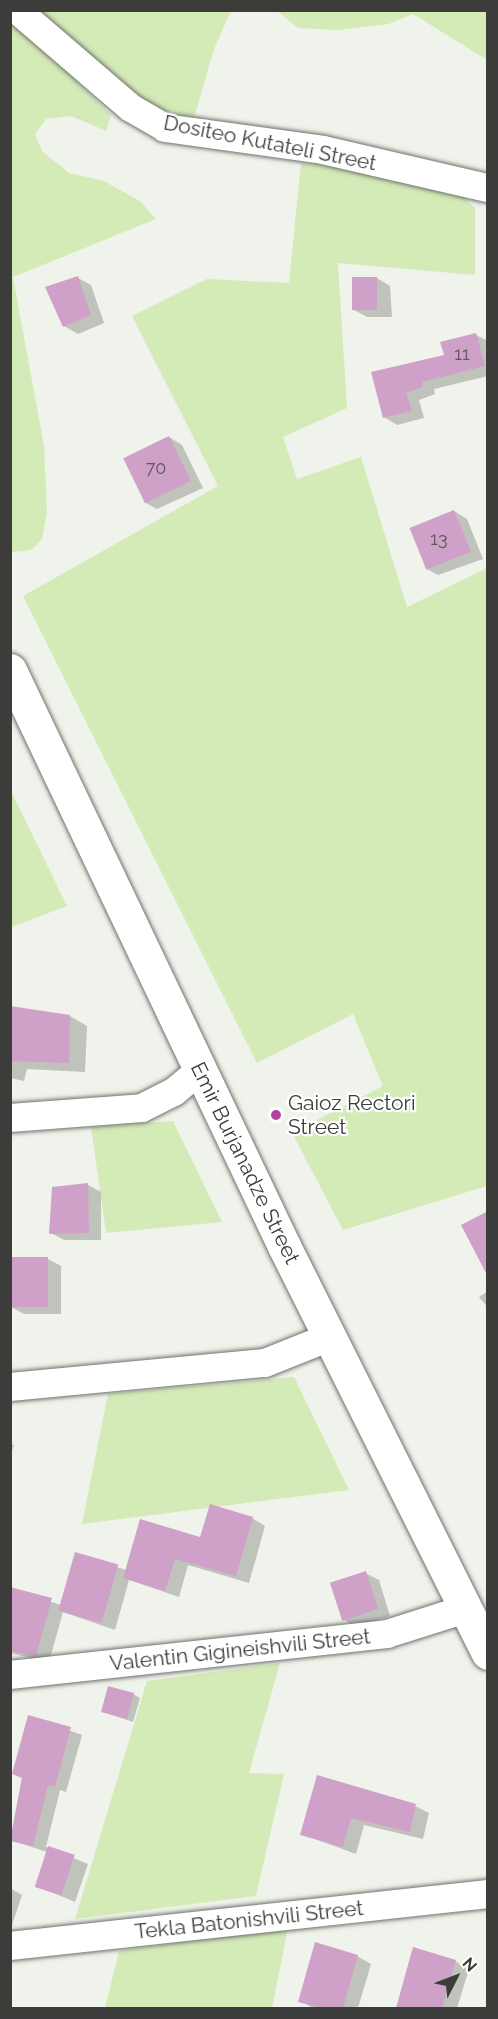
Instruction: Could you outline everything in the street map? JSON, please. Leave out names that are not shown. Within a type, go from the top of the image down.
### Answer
[{"type":"street","name":"Dositeo Kutateli Street","points":[[18,10],[130,108],[165,128],[323,150],[488,188]]},
{"type":"street","name":"Emir Burjanadze Street","points":[[10,670],[200,1070],[488,1653]]},
{"type":"street","points":[[10,1118],[142,1108],[174,1092],[200,1070]]},
{"type":"street","points":[[10,1387],[265,1363],[330,1337]]},
{"type":"street","name":"Valentin Gigineishvili Street","points":[[10,1675],[387,1634],[466,1610]]},
{"type":"street","name":"Tekla Batonishvili Street","points":[[10,1946],[488,1894]]},
{"type":"green space","points":[[36,11],[231,11],[214,49],[192,125],[133,97]]},
{"type":"green space","points":[[277,11],[487,11],[487,60],[413,14],[389,24],[338,30],[298,28]]},
{"type":"green space","points":[[10,22],[28,33],[111,115],[106,131],[71,116],[46,119],[35,134],[42,151],[69,173],[104,181],[140,201],[156,219],[13,277],[44,446],[47,512],[42,539],[31,550],[11,552]]},
{"type":"green space","points":[[301,163],[343,167],[461,195],[475,208],[475,275],[338,263],[347,408],[283,437],[297,479],[361,457],[407,607],[487,568],[487,1186],[343,1230],[292,1133],[383,1086],[353,1014],[257,1063],[23,596],[218,486],[132,316],[207,279],[289,283]]},
{"type":"green space","points":[[11,791],[67,906],[10,927]]},
{"type":"green space","points":[[173,1121],[222,1222],[106,1233],[91,1127]]},
{"type":"green space","points":[[294,1377],[349,1490],[82,1524],[108,1394]]},
{"type":"green space","points":[[280,1663],[249,1773],[284,1774],[256,1896],[75,1919],[147,1681]]},
{"type":"green space","points":[[288,1928],[272,2008],[105,2008],[119,1951]]},
{"type":"building","points":[[78,276],[91,315],[63,327],[45,287]]},
{"type":"building","points":[[352,277],[377,277],[377,310],[352,310]]},
{"type":"building","points":[[476,333],[485,366],[422,382],[423,387],[406,393],[412,411],[383,418],[371,372],[444,355],[440,342]]},
{"type":"building","points":[[169,436],[191,481],[145,503],[123,458]]},
{"type":"building","points":[[454,510],[471,552],[426,570],[409,528]]},
{"type":"building","points":[[10,1006],[70,1015],[69,1063],[10,1061]]},
{"type":"building","points":[[88,1183],[89,1233],[49,1234],[52,1187]]},
{"type":"building","points":[[488,1211],[488,1277],[461,1225]]},
{"type":"building","points":[[12,1257],[48,1257],[48,1307],[12,1307]]},
{"type":"building","points":[[210,1504],[253,1517],[236,1576],[175,1559],[165,1591],[123,1578],[140,1519],[200,1537]]},
{"type":"building","points":[[75,1552],[118,1564],[101,1623],[58,1611]]},
{"type":"building","points":[[366,1571],[378,1609],[342,1621],[330,1583]]},
{"type":"building","points":[[10,1587],[52,1598],[36,1656],[10,1651]]},
{"type":"building","points":[[108,1686],[134,1693],[127,1719],[101,1712]]},
{"type":"building","points":[[28,1715],[71,1727],[55,1787],[48,1785],[33,1846],[10,1841],[22,1777],[12,1774]]},
{"type":"building","points":[[317,1775],[416,1804],[410,1832],[351,1818],[343,1847],[300,1835]]},
{"type":"building","points":[[48,1846],[75,1855],[61,1896],[35,1887]]},
{"type":"building","points":[[315,1942],[358,1955],[343,2008],[322,2008],[298,2002]]},
{"type":"building","points":[[413,1947],[456,1960],[442,2008],[396,2008]]},
{"type":"place","name":"Gaioz Rectori Street","points":[[276,1115]]}]
